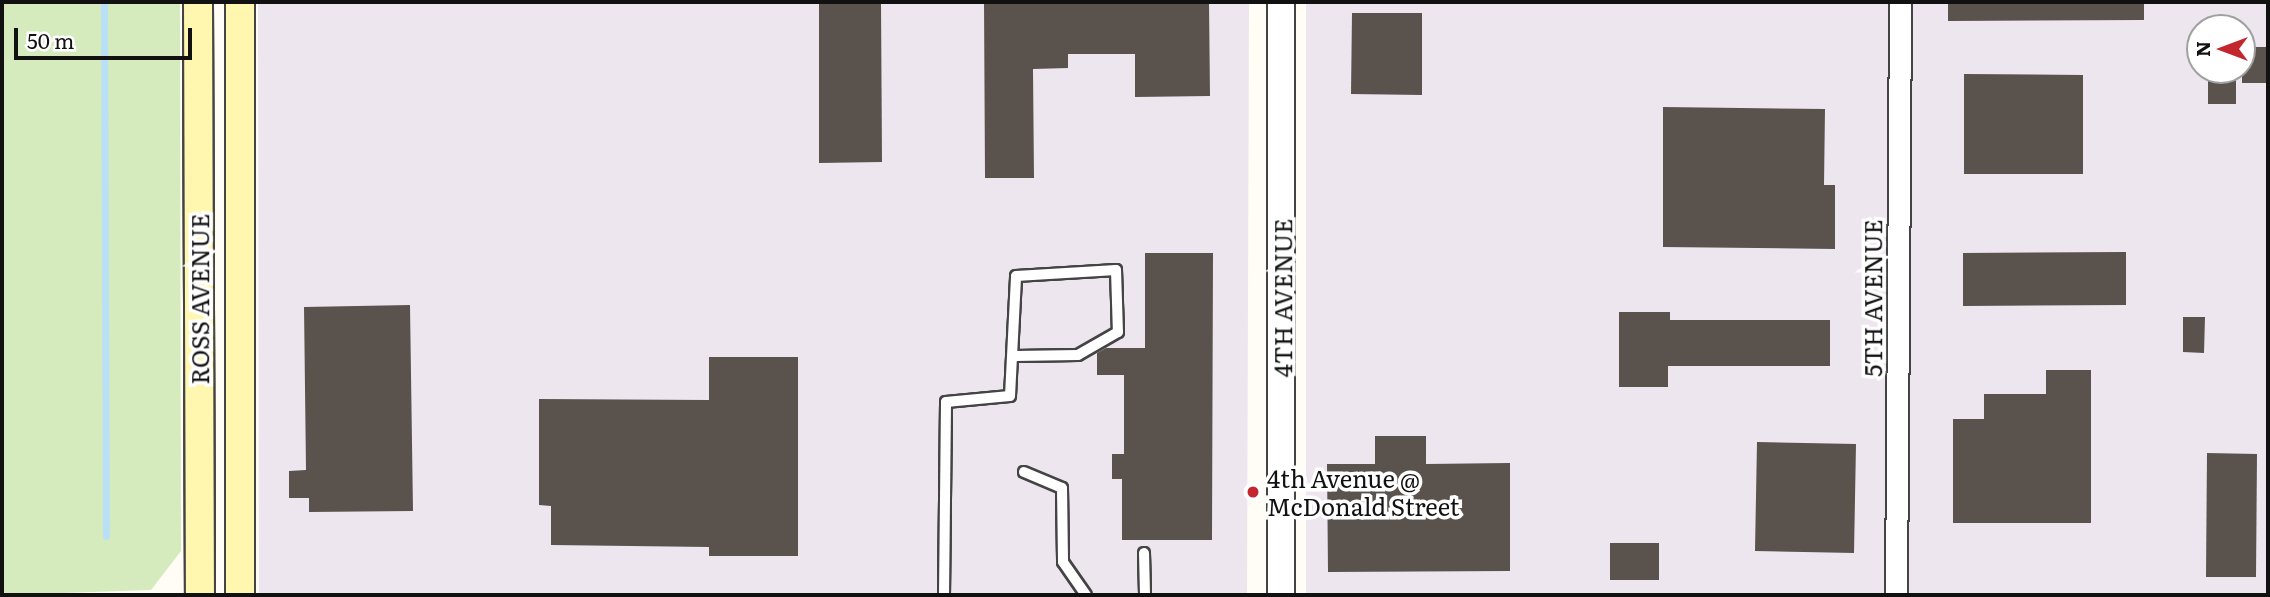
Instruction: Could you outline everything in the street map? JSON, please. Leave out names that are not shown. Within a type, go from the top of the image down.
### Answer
[{"type":"main road","name":"ROSS AVENUE","points":[[198,2],[200,595]]},
{"type":"main road","name":"ROSS AVENUE","points":[[240,2],[240,595]]},
{"type":"street","name":"4TH AVENUE","points":[[1281,2],[1281,595]]},
{"type":"street","name":"5TH AVENUE","points":[[1896,595],[1900,2]]},
{"type":"lane","points":[[944,595],[946,402],[1010,396],[1015,356],[1016,276],[1116,270],[1118,332],[1078,355],[1015,356]]},
{"type":"lane","points":[[1024,472],[1062,488],[1063,562],[1086,595]]},
{"type":"lane","points":[[1144,553],[1145,595]]},
{"type":"shaded area","points":[[258,2],[1249,2],[1247,595],[259,595]]},
{"type":"shaded area","points":[[1306,2],[2268,2],[2268,595],[1306,595]]},
{"type":"green space","points":[[2,2],[180,2],[181,551],[151,590],[2,595]]},
{"type":"building","points":[[819,2],[881,2],[882,162],[819,163]]},
{"type":"building","points":[[984,2],[1209,2],[1210,96],[1135,97],[1135,54],[1068,54],[1068,68],[1033,69],[1034,178],[985,178]]},
{"type":"building","points":[[1948,2],[2144,2],[2144,20],[1948,21]]},
{"type":"building","points":[[1352,13],[1422,13],[1422,95],[1351,94]]},
{"type":"building","points":[[2256,47],[2266,47],[2266,83],[2256,83]]},
{"type":"building","points":[[1964,74],[2083,75],[2083,174],[1964,174]]},
{"type":"building","points":[[2208,84],[2236,84],[2236,104],[2208,104]]},
{"type":"building","points":[[1663,107],[1825,109],[1824,185],[1835,185],[1835,249],[1663,247]]},
{"type":"building","points":[[2126,252],[2126,305],[1963,306],[1963,253]]},
{"type":"building","points":[[1145,253],[1213,253],[1212,540],[1122,540],[1122,479],[1112,479],[1112,454],[1124,454],[1124,375],[1097,375],[1097,353],[1106,348],[1145,348]]},
{"type":"building","points":[[410,305],[413,511],[309,512],[309,498],[289,498],[289,471],[306,470],[304,307]]},
{"type":"building","points":[[1619,312],[1670,312],[1670,320],[1830,320],[1830,366],[1668,366],[1668,387],[1619,387]]},
{"type":"building","points":[[2183,317],[2205,317],[2204,353],[2183,352]]},
{"type":"building","points":[[709,357],[798,357],[798,556],[709,556],[709,547],[551,545],[551,506],[539,505],[539,399],[709,400]]},
{"type":"building","points":[[2046,370],[2091,370],[2091,523],[1953,523],[1953,419],[1984,419],[1984,394],[2046,394]]},
{"type":"building","points":[[1375,436],[1426,436],[1426,464],[1510,463],[1510,571],[1328,572],[1327,464],[1375,464]]},
{"type":"building","points":[[1757,442],[1856,444],[1854,553],[1755,551]]},
{"type":"building","points":[[2207,453],[2257,454],[2256,577],[2206,577]]},
{"type":"building","points":[[1610,543],[1659,543],[1659,580],[1610,580]]},
{"type":"waterway","points":[[104,2],[106,536]]},
{"type":"place","name":"4th Avenue @ McDonald Street","points":[[1253,492]]}]
